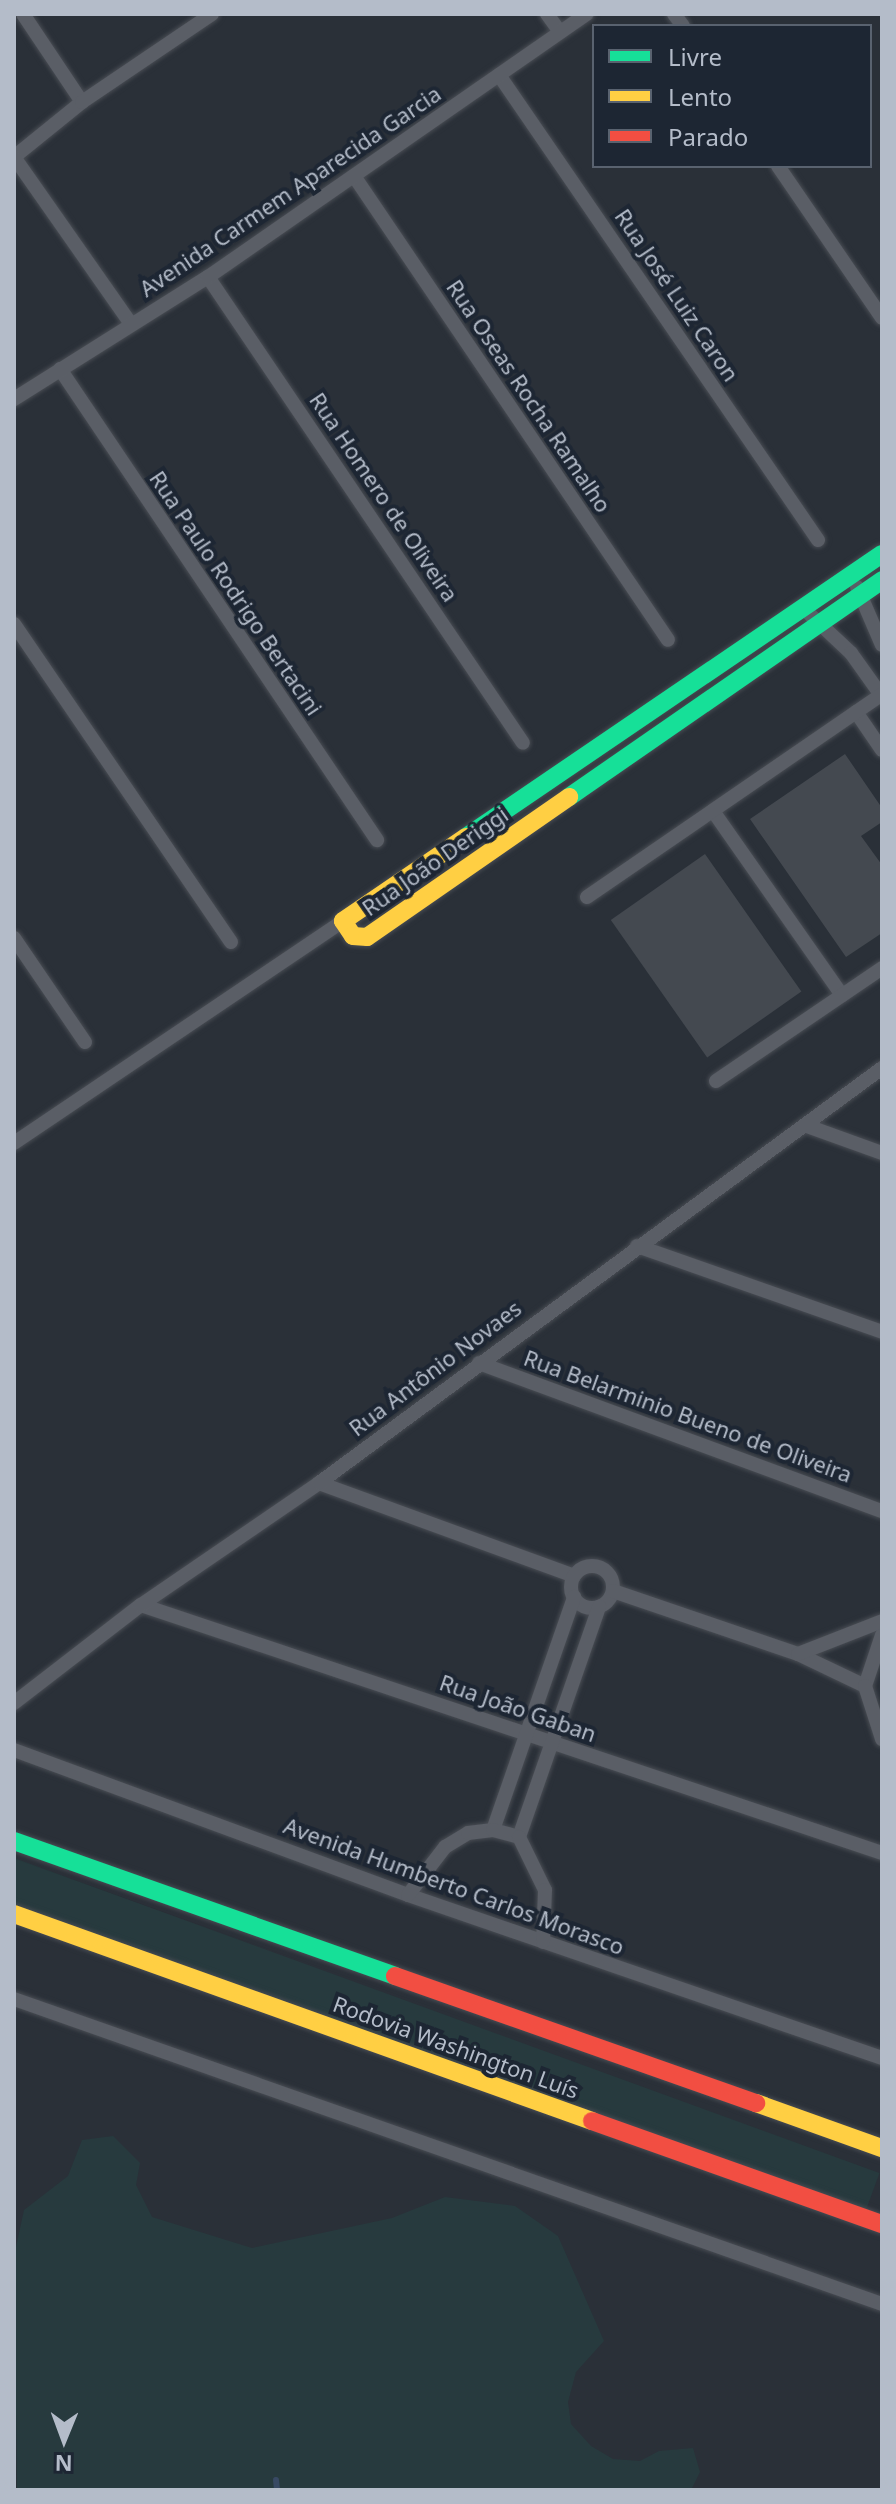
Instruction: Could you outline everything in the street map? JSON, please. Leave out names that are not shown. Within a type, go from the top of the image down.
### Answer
[{"type":"main road","name":"Rua João Deriggi","points":[[882,554],[343,921],[353,936],[367,937],[882,580]]},
{"type":"main road","name":"Rodovia Washington Luís","points":[[14,1841],[882,2148]]},
{"type":"main road","name":"Rodovia Washington Luís","points":[[14,1914],[882,2224]]},
{"type":"street","points":[[23,14],[82,102]]},
{"type":"street","points":[[131,324],[14,157],[82,102],[212,14]]},
{"type":"street","points":[[547,14],[560,32]]},
{"type":"street","name":"Avenida Carmem Aparecida Garcia","points":[[14,399],[208,277],[587,14]]},
{"type":"street","name":"Rua José Luiz Caron","points":[[499,75],[818,540]]},
{"type":"street","points":[[779,168],[882,318]]},
{"type":"street","name":"Rua Oseas Rocha Ramalho","points":[[354,176],[668,640]]},
{"type":"street","name":"Rua Homero de Oliveira","points":[[208,277],[523,743]]},
{"type":"street","name":"Rua Paulo Rodrigo Bertacini","points":[[60,369],[377,840]]},
{"type":"street","points":[[850,576],[861,594],[882,645]]},
{"type":"street","points":[[587,897],[881,694],[851,653],[816,625],[803,608]]},
{"type":"street","points":[[14,624],[231,942]]},
{"type":"street","points":[[856,712],[882,750]]},
{"type":"street","points":[[713,811],[842,995]]},
{"type":"street","points":[[14,1143],[343,921]]},
{"type":"street","points":[[14,938],[85,1042]]},
{"type":"street","points":[[716,1081],[882,968]]},
{"type":"street","name":"Rua Antônio Novaes","points":[[14,1703],[141,1605],[319,1483],[882,1068]]},
{"type":"street","points":[[807,1126],[882,1153]]},
{"type":"street","points":[[637,1246],[882,1332]]},
{"type":"street","name":"Rua Belarminio Bueno de Oliveira","points":[[479,1363],[882,1511]]},
{"type":"street","points":[[319,1483],[574,1576]]},
{"type":"street","points":[[543,1942],[545,1890],[519,1837],[554,1744],[599,1607],[613,1591],[611,1576],[599,1567],[585,1567],[574,1576]]},
{"type":"street","points":[[493,1830],[574,1597],[574,1576]]},
{"type":"street","points":[[613,1591],[798,1654],[865,1686]]},
{"type":"street","points":[[574,1597],[585,1607],[599,1607]]},
{"type":"street","name":"Rua João Gaban","points":[[141,1605],[882,1853]]},
{"type":"street","points":[[798,1654],[882,1621]]},
{"type":"street","points":[[882,1635],[865,1686],[882,1739]]},
{"type":"street","name":"Avenida Humberto Carlos Morasco","points":[[14,1750],[408,1895],[882,2058]]},
{"type":"street","points":[[408,1895],[445,1847],[468,1833],[493,1830],[519,1837]]},
{"type":"street","points":[[14,1999],[882,2304]]},
{"type":"green space","points":[[14,1858],[879,2173],[864,2215],[14,1906]]},
{"type":"green space","points":[[113,2136],[140,2163],[136,2185],[152,2217],[252,2248],[392,2218],[445,2197],[515,2206],[558,2236],[604,2341],[576,2372],[568,2402],[571,2424],[591,2446],[613,2459],[640,2461],[659,2451],[693,2448],[700,2472],[691,2490],[17,2490],[14,2256],[24,2210],[68,2176],[82,2140]]},
{"type":"building","points":[[845,754],[882,808],[882,822],[861,836],[882,865],[882,933],[846,957],[750,819]]},
{"type":"building","points":[[705,854],[801,992],[707,1058],[611,920]]},
{"type":"waterway","points":[[276,2480],[277,2490]]},
{"type":"traffic: fast","points":[[466,837],[882,554]]},
{"type":"traffic: fast","points":[[569,797],[882,580]]},
{"type":"traffic: fast","points":[[14,1841],[395,1976]]},
{"type":"traffic: slow","points":[[466,837],[343,921],[353,936],[367,937],[569,797]]},
{"type":"traffic: slow","points":[[14,1914],[592,2121]]},
{"type":"traffic: slow","points":[[756,2103],[882,2148]]},
{"type":"traffic: jam","points":[[395,1976],[756,2103]]},
{"type":"traffic: jam","points":[[592,2121],[882,2224]]}]
